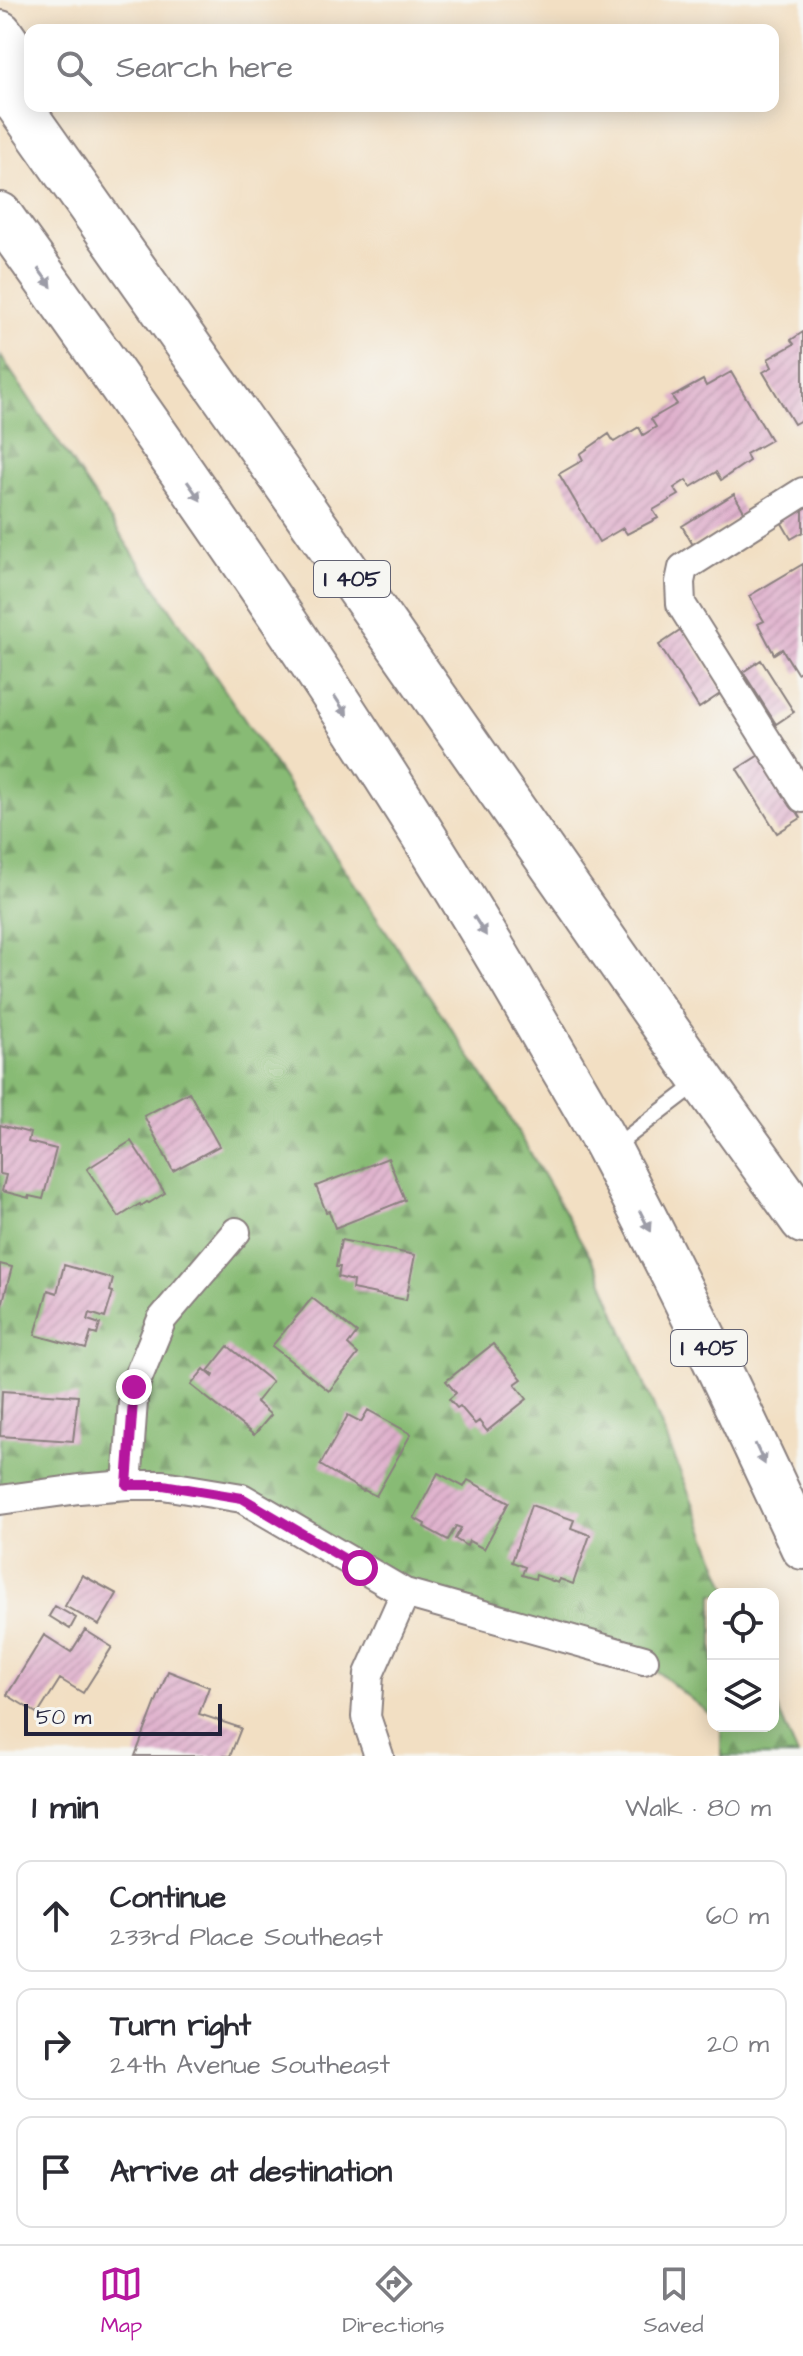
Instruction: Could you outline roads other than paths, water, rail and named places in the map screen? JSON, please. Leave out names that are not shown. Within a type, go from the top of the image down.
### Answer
[{"type":"highway","points":[[0,33],[24,67]]},
{"type":"highway","name":"I 405","points":[[0,79],[803,1221]]},
{"type":"highway","name":"I 405","points":[[55,112],[803,1174]]},
{"type":"highway","name":"I 405","points":[[0,215],[296,638],[393,785],[498,955],[610,1151],[722,1372],[803,1547]]},
{"type":"street","points":[[803,492],[683,568],[680,582],[681,604],[803,798]]},
{"type":"street","points":[[127,1485],[134,1387],[162,1319],[236,1232]]},
{"type":"street","points":[[0,1500],[127,1485],[163,1485],[242,1498],[405,1593],[644,1660]]},
{"type":"street","points":[[379,1756],[366,1717],[369,1674],[405,1593]]},
{"type":"lane","points":[[610,1151],[702,1080]]}]
